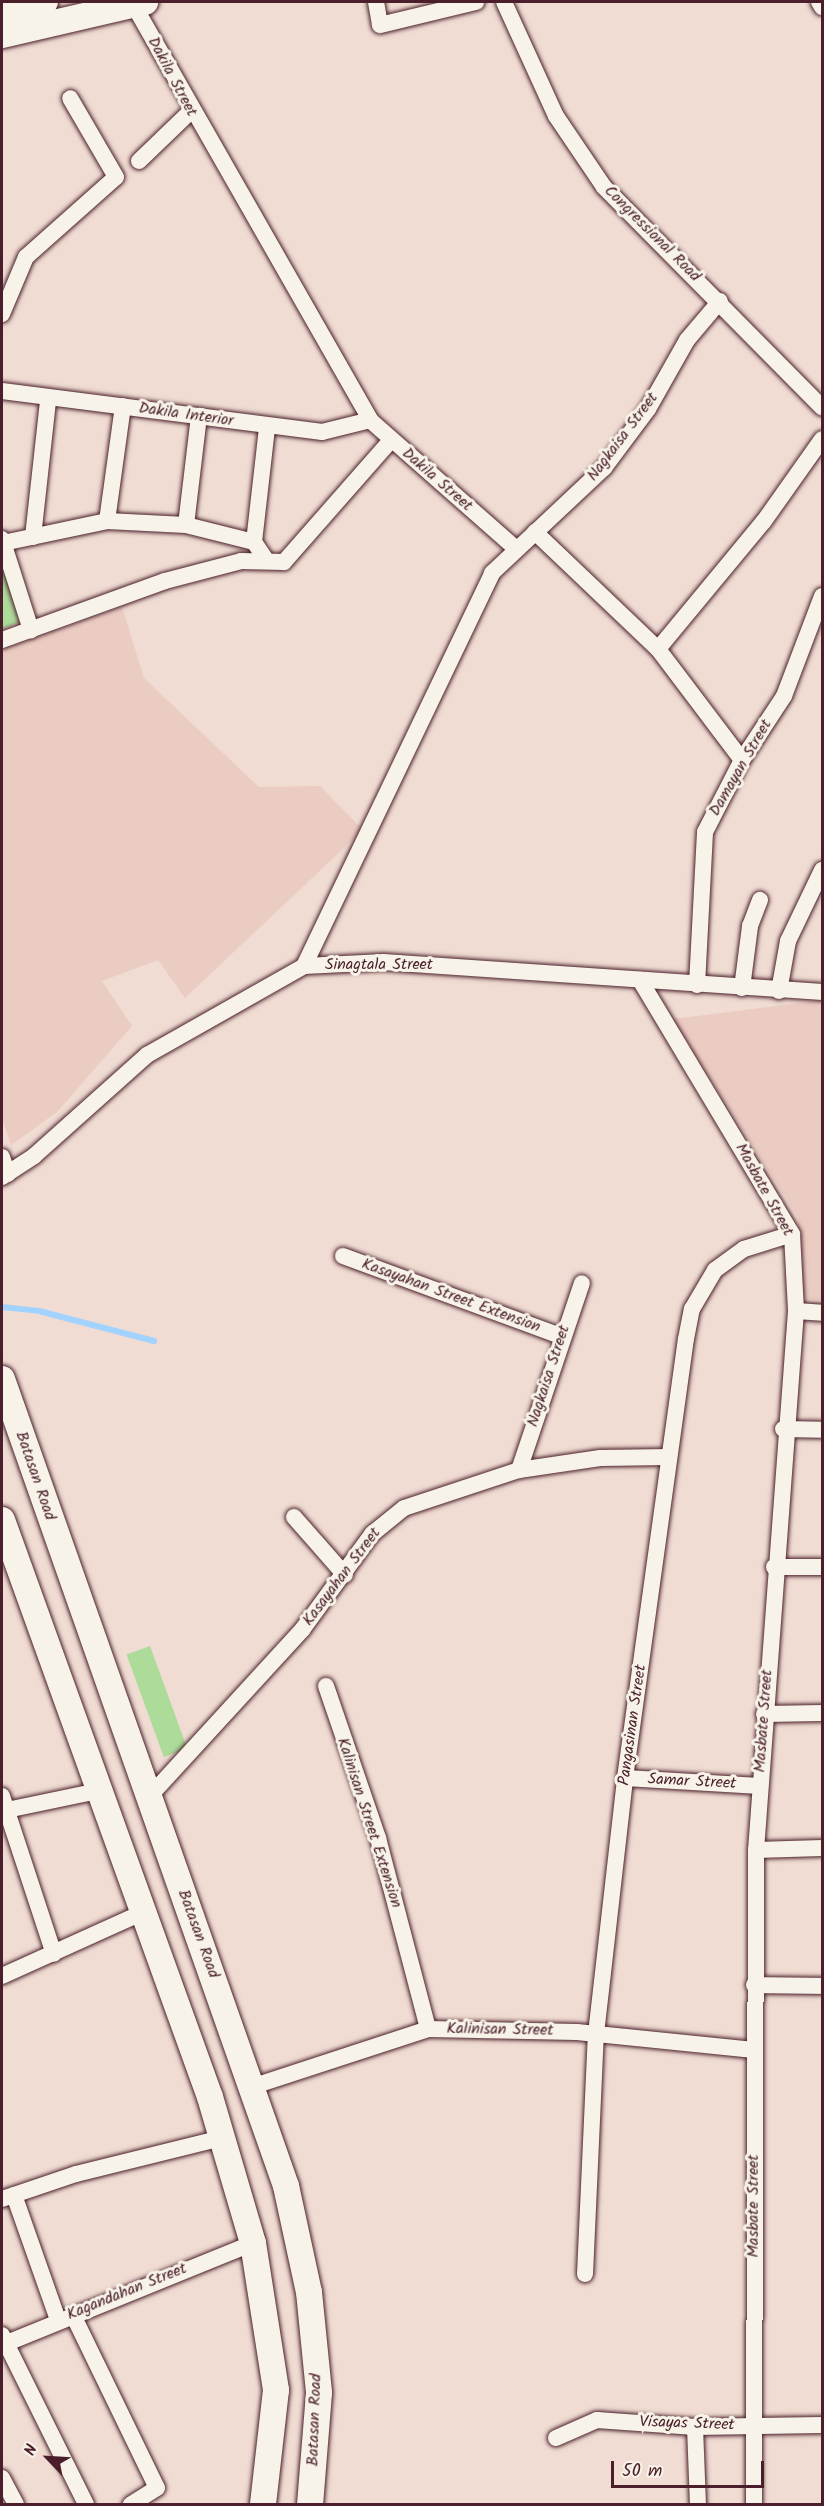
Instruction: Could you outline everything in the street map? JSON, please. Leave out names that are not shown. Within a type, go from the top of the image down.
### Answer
[{"type":"main road","points":[[2,12],[45,2]]},
{"type":"main road","points":[[2,35],[136,2]]},
{"type":"main road","name":"Batasan Road","points":[[2,1379],[148,1798],[254,2086],[286,2186],[311,2304],[319,2393],[310,2505]]},
{"type":"main road","points":[[2,1520],[98,1791],[144,1912],[221,2138],[253,2243],[276,2390],[263,2505]]},
{"type":"street","name":"Dakila Street","points":[[136,2],[190,112],[370,420],[514,547]]},
{"type":"street","points":[[376,2],[380,25],[476,2]]},
{"type":"street","name":"Congressional Road","points":[[504,2],[556,116],[604,186],[720,301],[822,407]]},
{"type":"street","points":[[819,2],[822,7]]},
{"type":"street","points":[[2,314],[26,257],[116,177],[70,98]]},
{"type":"street","points":[[139,161],[190,112]]},
{"type":"street","name":"Nagkaisa Street","points":[[514,547],[535,532],[604,468],[648,409],[687,340],[720,301]]},
{"type":"street","name":"Dakila Interior","points":[[2,391],[48,401],[123,406],[267,428],[322,432],[370,420]]},
{"type":"street","points":[[33,537],[48,401]]},
{"type":"street","points":[[107,521],[123,406]]},
{"type":"street","points":[[186,525],[199,416]]},
{"type":"street","points":[[267,428],[254,542],[267,561]]},
{"type":"street","points":[[658,649],[743,548],[822,438]]},
{"type":"street","points":[[2,640],[165,581],[241,561],[284,562],[391,440]]},
{"type":"street","points":[[31,630],[2,541],[33,537],[107,521],[186,525],[254,542]]},
{"type":"street","points":[[535,532],[658,649],[742,760]]},
{"type":"street","points":[[304,966],[492,573],[514,547]]},
{"type":"street","name":"Damayan Street","points":[[697,985],[705,832],[742,760],[784,696],[822,596]]},
{"type":"street","points":[[778,991],[788,941],[822,870]]},
{"type":"street","points":[[742,988],[750,926],[760,900]]},
{"type":"street","name":"Sinagtala Street","points":[[5,1175],[147,1055],[304,966],[384,962],[778,991],[822,992]]},
{"type":"street","name":"Masbate Street","points":[[640,980],[792,1234],[796,1311],[783,1429],[756,1850],[754,2505]]},
{"type":"street","points":[[2,1157],[5,1175]]},
{"type":"street","name":"Pangasinan Street","points":[[585,2274],[596,2034],[625,1778],[690,1319],[703,1285],[744,1249],[792,1234]]},
{"type":"street","name":"Kasayahan Street Extension","points":[[343,1256],[560,1336]]},
{"type":"street","name":"Nagkaisa Street","points":[[519,1470],[560,1336],[582,1283]]},
{"type":"street","points":[[796,1311],[822,1313]]},
{"type":"street","points":[[783,1429],[822,1430]]},
{"type":"street","name":"Kasayahan Street","points":[[148,1798],[345,1575],[372,1534],[404,1508],[519,1470],[600,1458],[669,1457]]},
{"type":"street","points":[[294,1517],[345,1575]]},
{"type":"street","points":[[774,1567],[822,1567]]},
{"type":"street","name":"Kalinisan Street Extension","points":[[326,1686],[378,1838],[428,2029]]},
{"type":"street","points":[[764,1714],[822,1713]]},
{"type":"street","name":"Samar Street","points":[[625,1778],[760,1786]]},
{"type":"street","points":[[54,1954],[3,1806],[98,1791]]},
{"type":"street","points":[[756,1850],[822,1848]]},
{"type":"street","points":[[2,1976],[144,1912]]},
{"type":"street","points":[[754,1985],[822,1986]]},
{"type":"street","name":"Kalinisan Street","points":[[254,2086],[428,2029],[596,2034],[754,2050]]},
{"type":"street","points":[[132,2505],[157,2488],[65,2318],[8,2197],[221,2138]]},
{"type":"street","name":"Kagandahan Street","points":[[3,2341],[253,2243]]},
{"type":"street","points":[[3,2341],[86,2505]]},
{"type":"street","name":"Visayas Street","points":[[556,2438],[597,2420],[695,2427],[822,2425]]},
{"type":"street","points":[[695,2427],[698,2505]]},
{"type":"street","points":[[2,2478],[16,2505]]},
{"type":"shaded area","points":[[122,607],[144,678],[259,787],[320,786],[363,830],[185,998],[158,960],[102,981],[132,1026],[57,1112],[11,1145],[2,1119],[2,650]]},
{"type":"shaded area","points":[[822,1000],[822,1300],[800,1298],[798,1217],[673,1019]]},
{"type":"green space","points":[[2,558],[22,621],[2,629]]},
{"type":"green space","points":[[150,1646],[187,1748],[164,1757],[127,1655]]},
{"type":"waterway","points":[[2,1307],[39,1311],[154,1341]]}]
